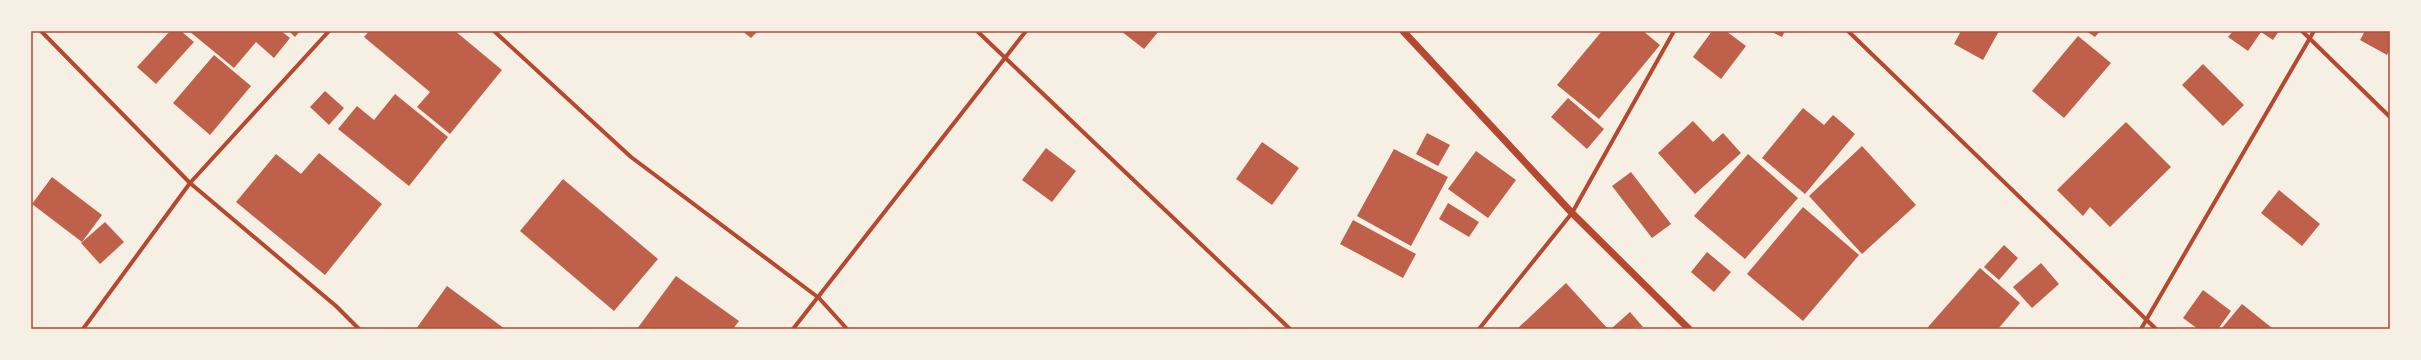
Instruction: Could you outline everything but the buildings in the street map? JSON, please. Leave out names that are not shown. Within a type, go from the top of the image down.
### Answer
[{"type":"street","points":[[41,31],[190,183],[336,306],[359,329]]},
{"type":"street","points":[[83,329],[190,183],[330,31]]},
{"type":"street","points":[[494,31],[631,157],[819,298],[847,329]]},
{"type":"street","points":[[978,31],[1006,56],[1290,329]]},
{"type":"street","points":[[793,329],[819,298],[1026,31]]},
{"type":"street","points":[[1403,31],[1572,213],[1689,329]]},
{"type":"street","points":[[1479,329],[1572,213],[1674,31]]},
{"type":"street","points":[[1848,31],[2156,329]]},
{"type":"street","points":[[2302,31],[2390,117]]},
{"type":"street","points":[[2141,329],[2314,31]]}]
